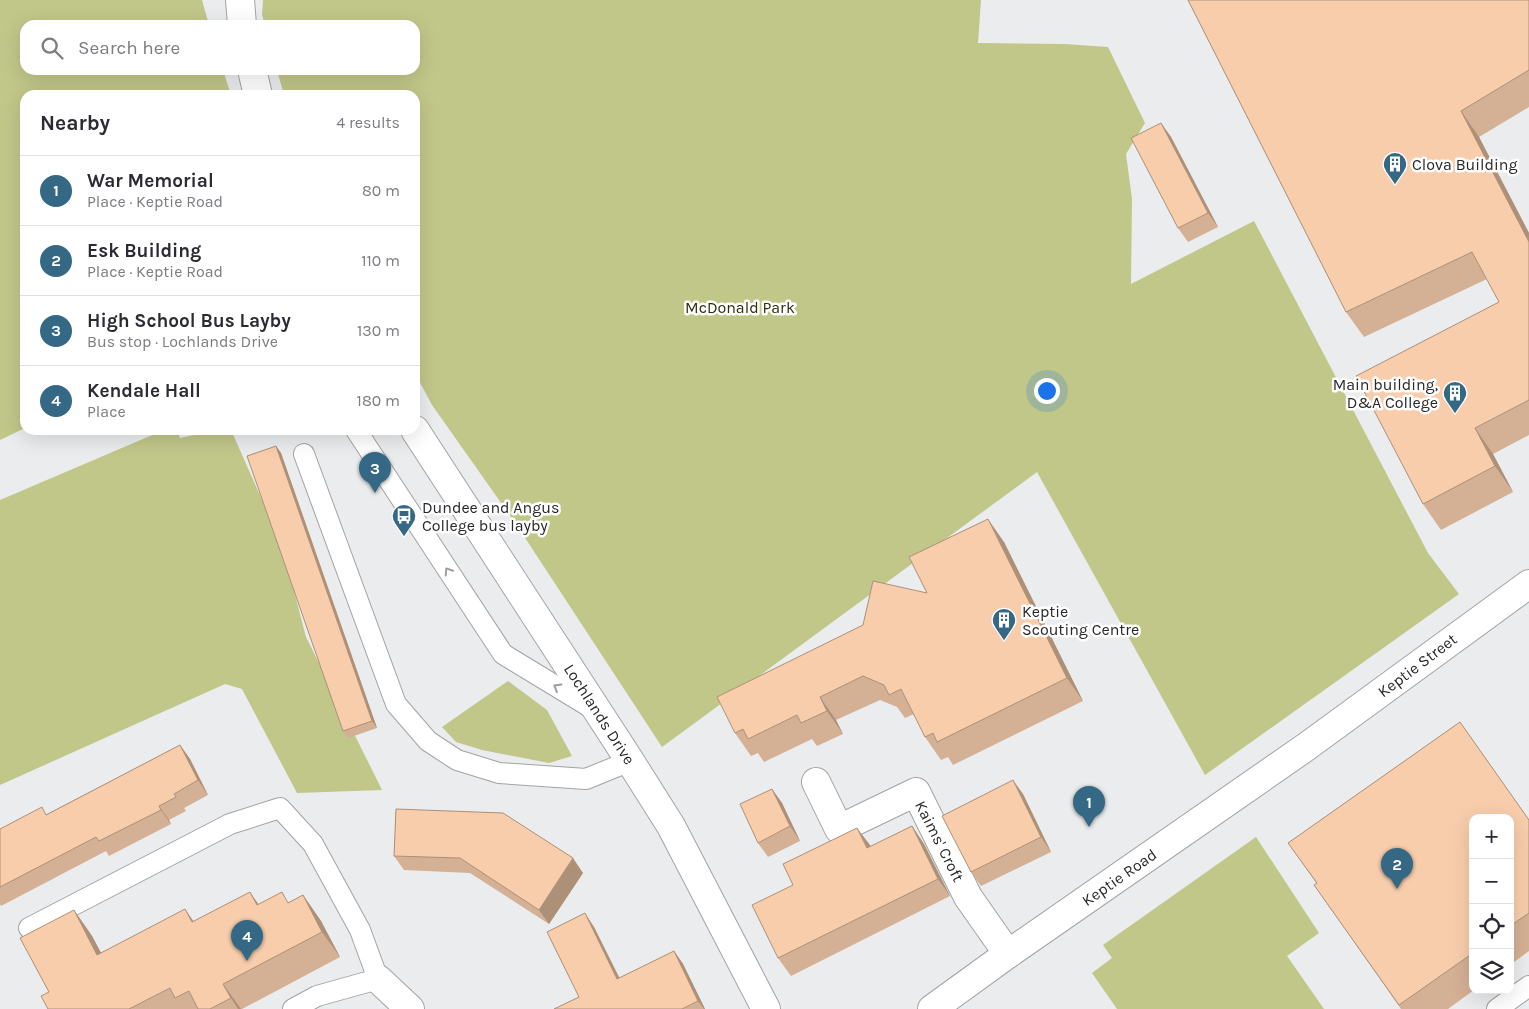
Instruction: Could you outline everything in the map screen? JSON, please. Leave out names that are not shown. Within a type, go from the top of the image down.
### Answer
[{"type":"street","points":[[240,0],[242,20]]},
{"type":"street","points":[[253,75],[257,90]]},
{"type":"street","name":"Lochlands Drive","points":[[418,435],[671,826],[766,1009]]},
{"type":"street","name":"Keptie Street","points":[[1306,747],[1529,584]]},
{"type":"street","name":"Keptie Road","points":[[932,1009],[1306,747]]},
{"type":"street","name":"Kaims' Croft","points":[[816,782],[839,830],[916,792],[968,897],[1008,954]]},
{"type":"street","points":[[378,979],[410,1009]]},
{"type":"lane","points":[[359,435],[503,654],[598,712]]},
{"type":"lane","points":[[304,454],[396,704],[428,741],[457,760],[499,773],[586,779],[630,761]]},
{"type":"lane","points":[[28,928],[230,824],[280,808],[312,844],[360,930],[378,979],[317,996],[293,1009]]},
{"type":"lane","points":[[1497,1009],[1529,986]]},
{"type":"green space","points":[[0,0],[202,0],[208,20],[20,20],[20,75],[225,75],[229,90],[20,90],[20,430],[0,440]]},
{"type":"green space","name":"McDonald Park","points":[[263,0],[981,0],[978,43],[1065,44],[1108,47],[1145,123],[1126,154],[1132,199],[1131,284],[1254,221],[1428,553],[1459,594],[1205,775],[1037,472],[662,747],[516,524],[432,405],[420,382],[420,90],[283,90],[278,75],[420,75],[420,20],[264,20]]},
{"type":"green space","points":[[152,435],[179,435],[180,438],[194,435],[233,435],[282,545],[306,637],[382,790],[297,793],[242,689],[225,684],[0,785],[0,500]]},
{"type":"green space","points":[[508,681],[547,710],[572,756],[549,763],[482,750],[456,742],[442,727]]},
{"type":"green space","points":[[1256,837],[1319,933],[1287,956],[1324,1009],[1117,1009],[1092,973],[1112,958],[1103,945]]},
{"type":"building","name":"Clova Building","points":[[1188,0],[1529,0],[1529,70],[1461,111],[1529,242],[1529,400],[1475,428],[1495,466],[1423,504],[1356,376],[1499,302],[1472,252],[1346,312]]},
{"type":"building","points":[[1161,123],[1208,213],[1178,228],[1131,138]]},
{"type":"building","points":[[276,446],[372,721],[343,731],[247,456]]},
{"type":"building","points":[[988,519],[1067,678],[937,742],[933,733],[925,737],[901,689],[889,695],[884,685],[863,676],[820,697],[827,711],[801,723],[797,715],[748,739],[743,729],[735,733],[717,697],[863,625],[873,581],[927,593],[909,557]]},
{"type":"building","points":[[1460,722],[1529,820],[1529,913],[1514,923],[1514,814],[1469,814],[1469,956],[1399,1005],[1314,885],[1317,883],[1288,843]]},
{"type":"building","points":[[180,745],[198,780],[174,794],[176,797],[159,806],[161,810],[99,841],[96,837],[0,887],[0,829],[42,807],[46,815]]},
{"type":"building","points":[[1013,780],[1041,837],[971,872],[942,816]]},
{"type":"building","points":[[772,789],[790,826],[758,843],[740,804]]},
{"type":"building","points":[[396,809],[503,813],[573,858],[539,910],[460,858],[394,856]]},
{"type":"building","points":[[912,826],[938,879],[778,958],[752,905],[793,885],[783,864],[857,828],[867,848]]},
{"type":"building","points":[[250,892],[257,905],[282,892],[288,903],[303,895],[322,932],[223,984],[231,998],[210,1009],[198,1009],[189,991],[175,998],[170,988],[129,1009],[48,1009],[41,996],[49,992],[20,938],[74,910],[97,955],[185,909],[192,922]]},
{"type":"building","points":[[585,913],[617,979],[674,951],[698,1001],[682,1009],[554,1009],[579,997],[547,932]]},
{"type":"place","name":"Clova Building","points":[[1395,185]]},
{"type":"place","name":"Main building, D&A College","points":[[1455,414]]},
{"type":"place","name":"High School Bus Layby","points":[[375,493]]},
{"type":"place","name":"Dundee and Angus College bus layby","points":[[404,537]]},
{"type":"place","name":"Keptie Scouting Centre","points":[[1004,641]]},
{"type":"place","name":"War Memorial","points":[[1089,827]]},
{"type":"place","name":"Esk Building","points":[[1397,889]]},
{"type":"place","name":"Kendale Hall","points":[[247,961]]}]
